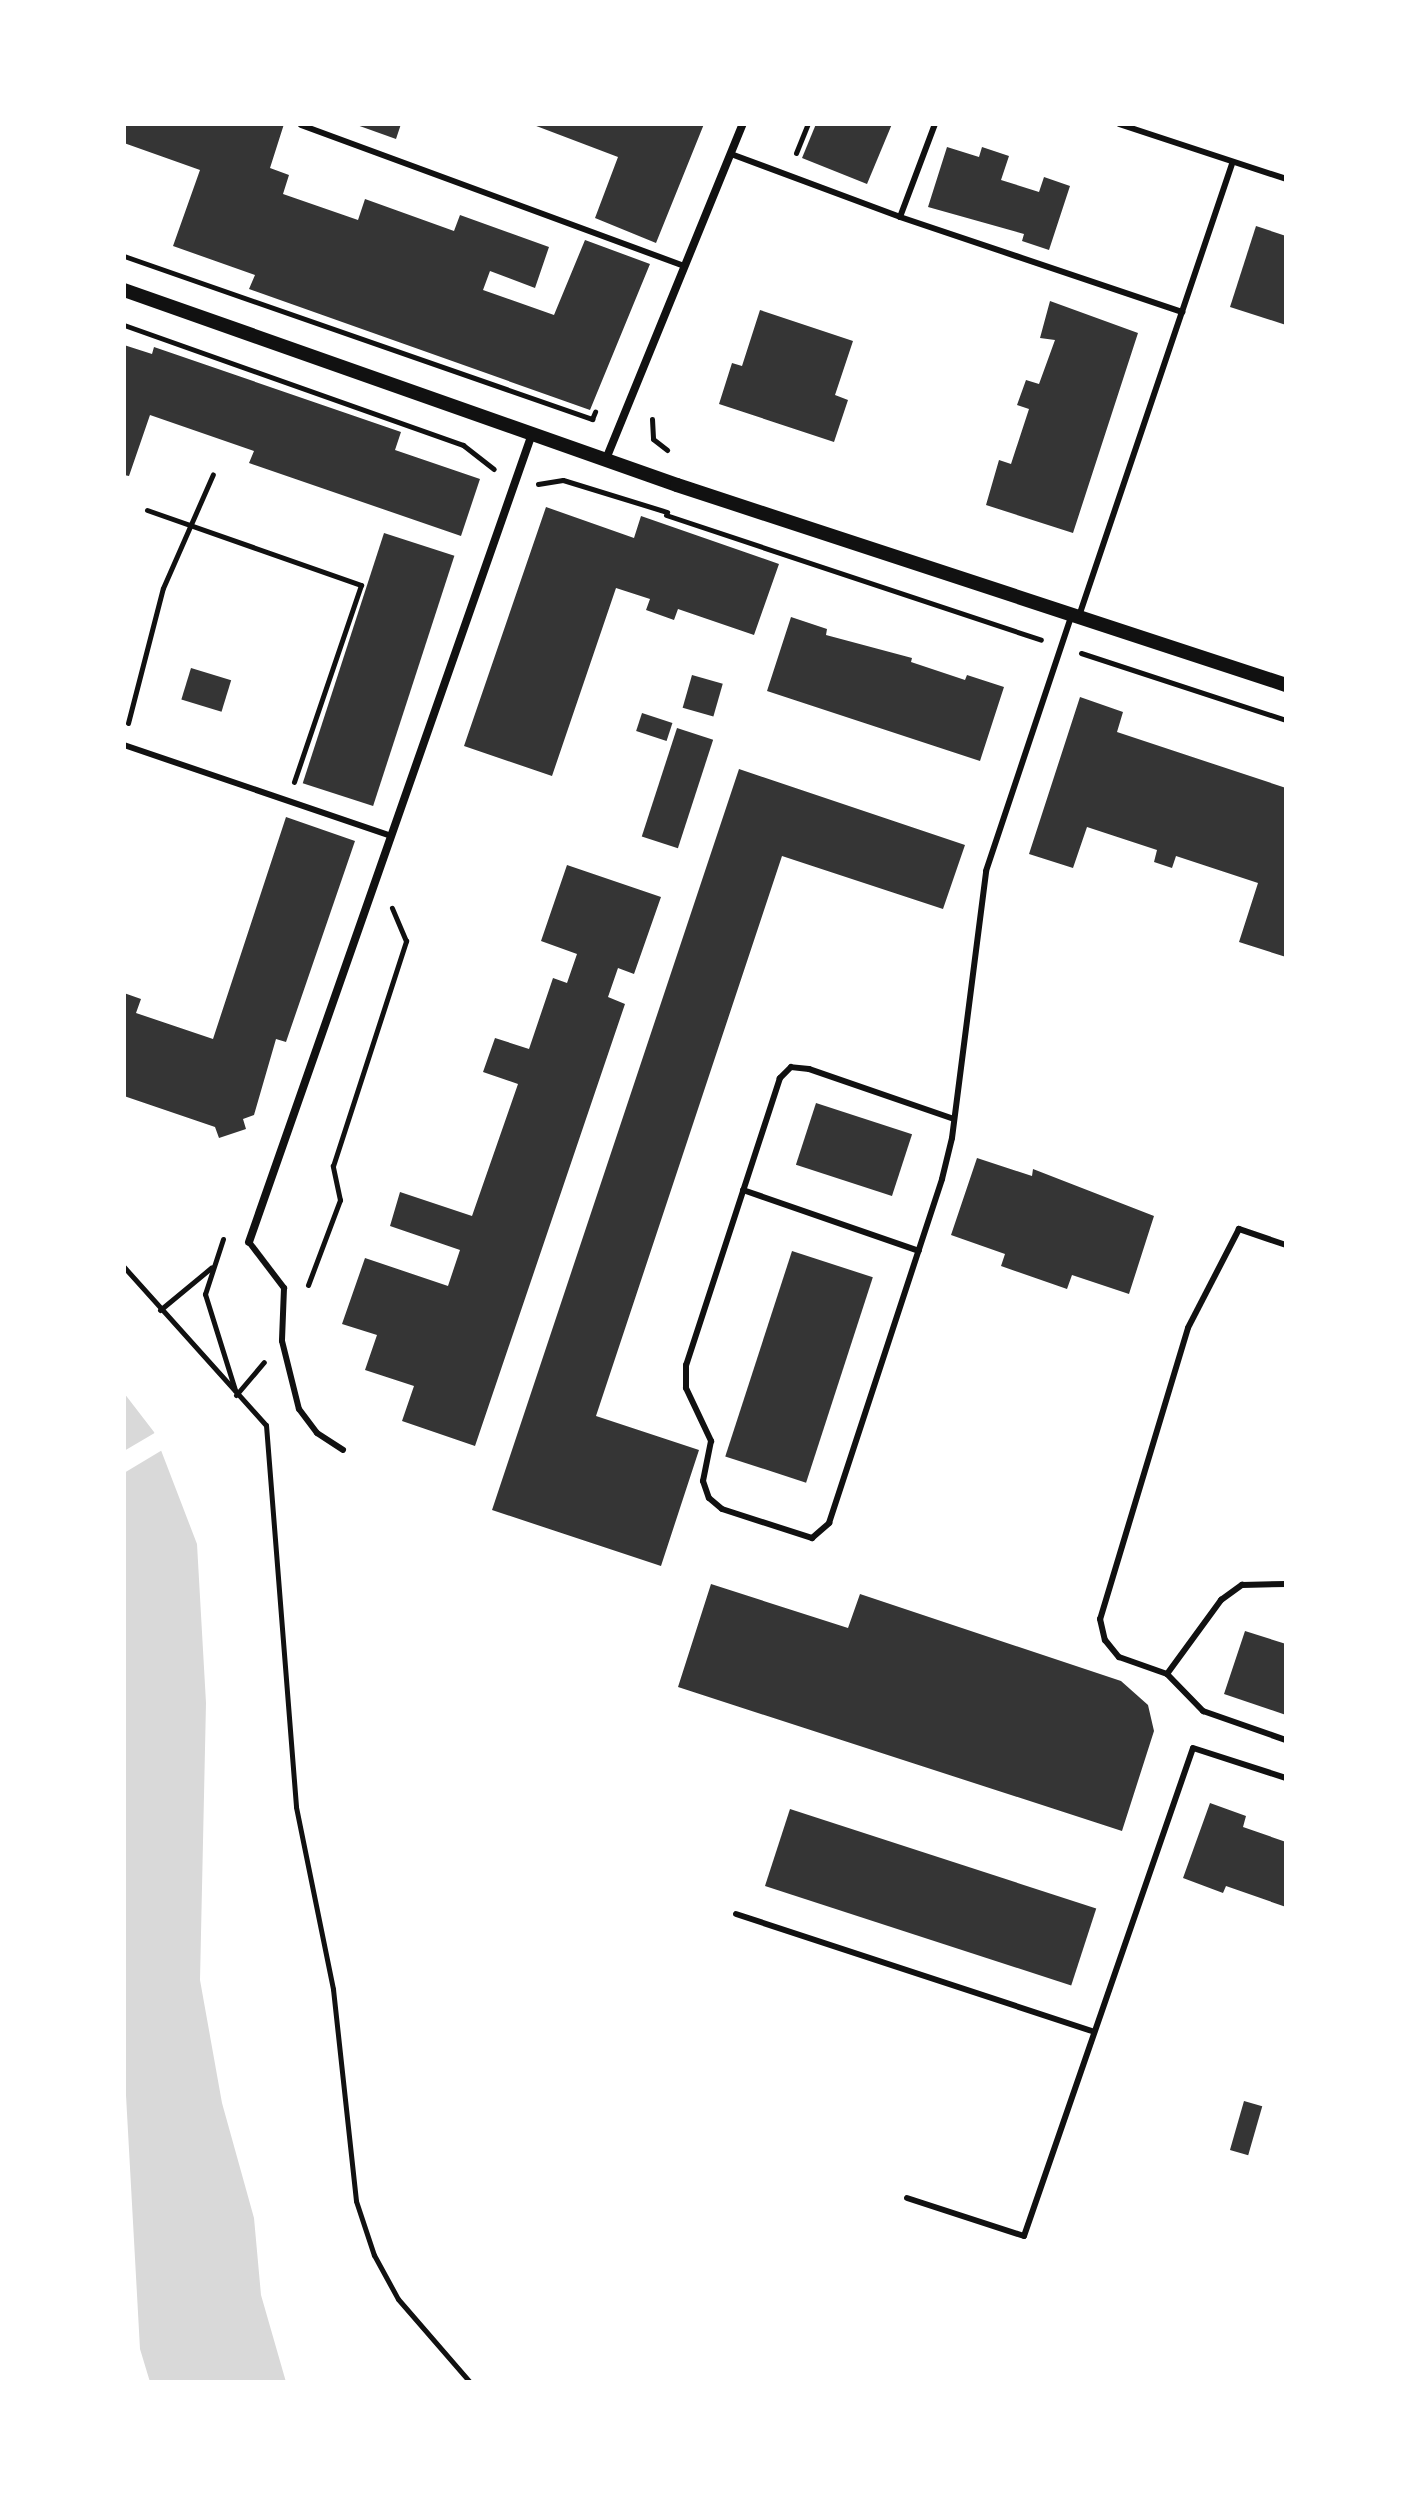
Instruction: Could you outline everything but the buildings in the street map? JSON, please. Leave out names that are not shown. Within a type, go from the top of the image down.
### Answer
[{"type":"street","points":[[606,459],[743,124]]},
{"type":"street","points":[[124,290],[532,434],[1286,685]]},
{"type":"street","points":[[249,1242],[532,434]]},
{"type":"lane","points":[[900,217],[935,124]]},
{"type":"lane","points":[[1119,124],[1286,179]]},
{"type":"lane","points":[[301,125],[685,266]]},
{"type":"lane","points":[[731,154],[900,217],[1182,312]]},
{"type":"lane","points":[[954,1119],[791,1067],[780,1078],[686,1365],[686,1388],[711,1441],[703,1481],[709,1498],[722,1509],[812,1538],[825,1531],[942,1179],[954,1119],[986,871],[1061,647],[1075,615],[1233,162]]},
{"type":"lane","points":[[124,745],[391,836]]},
{"type":"lane","points":[[743,1190],[919,1251]]},
{"type":"lane","points":[[1286,1245],[1239,1229],[1188,1328],[1100,1619],[1105,1640],[1119,1657],[1167,1674],[1203,1711],[1286,1740]]},
{"type":"lane","points":[[249,1242],[284,1288],[282,1341],[299,1409],[317,1433],[343,1450]]},
{"type":"lane","points":[[1167,1674],[1221,1600],[1242,1585],[1286,1584]]},
{"type":"lane","points":[[907,2198],[1024,2236],[1193,1748],[1286,1778]]},
{"type":"lane","points":[[736,1914],[1094,2032]]},
{"type":"path","points":[[772,170],[792,162],[808,124]]},
{"type":"path","points":[[124,256],[592,419]]},
{"type":"path","points":[[124,325],[463,445],[492,468]]},
{"type":"path","points":[[653,412],[653,439]]},
{"type":"path","points":[[140,727],[126,722],[163,588],[194,526],[213,474]]},
{"type":"path","points":[[534,500],[540,485]]},
{"type":"path","points":[[147,510],[361,585],[288,801]]},
{"type":"path","points":[[666,515],[1286,720]]},
{"type":"path","points":[[236,1395],[291,1329],[340,1200],[333,1166],[406,941],[391,906],[396,891]]},
{"type":"path","points":[[124,1267],[266,1425],[296,1807],[333,1989],[356,2201],[374,2255],[398,2299],[470,2382]]},
{"type":"path","points":[[160,1310],[213,1267]]},
{"type":"shaded area","points":[[124,1393],[154,1432],[197,1544],[206,1703],[200,1980],[222,2103],[254,2218],[261,2295],[286,2382],[150,2382],[140,2349],[124,2059]]},
{"type":"pier","points":[[158,1431],[164,1449],[124,1473],[124,1451]]}]
